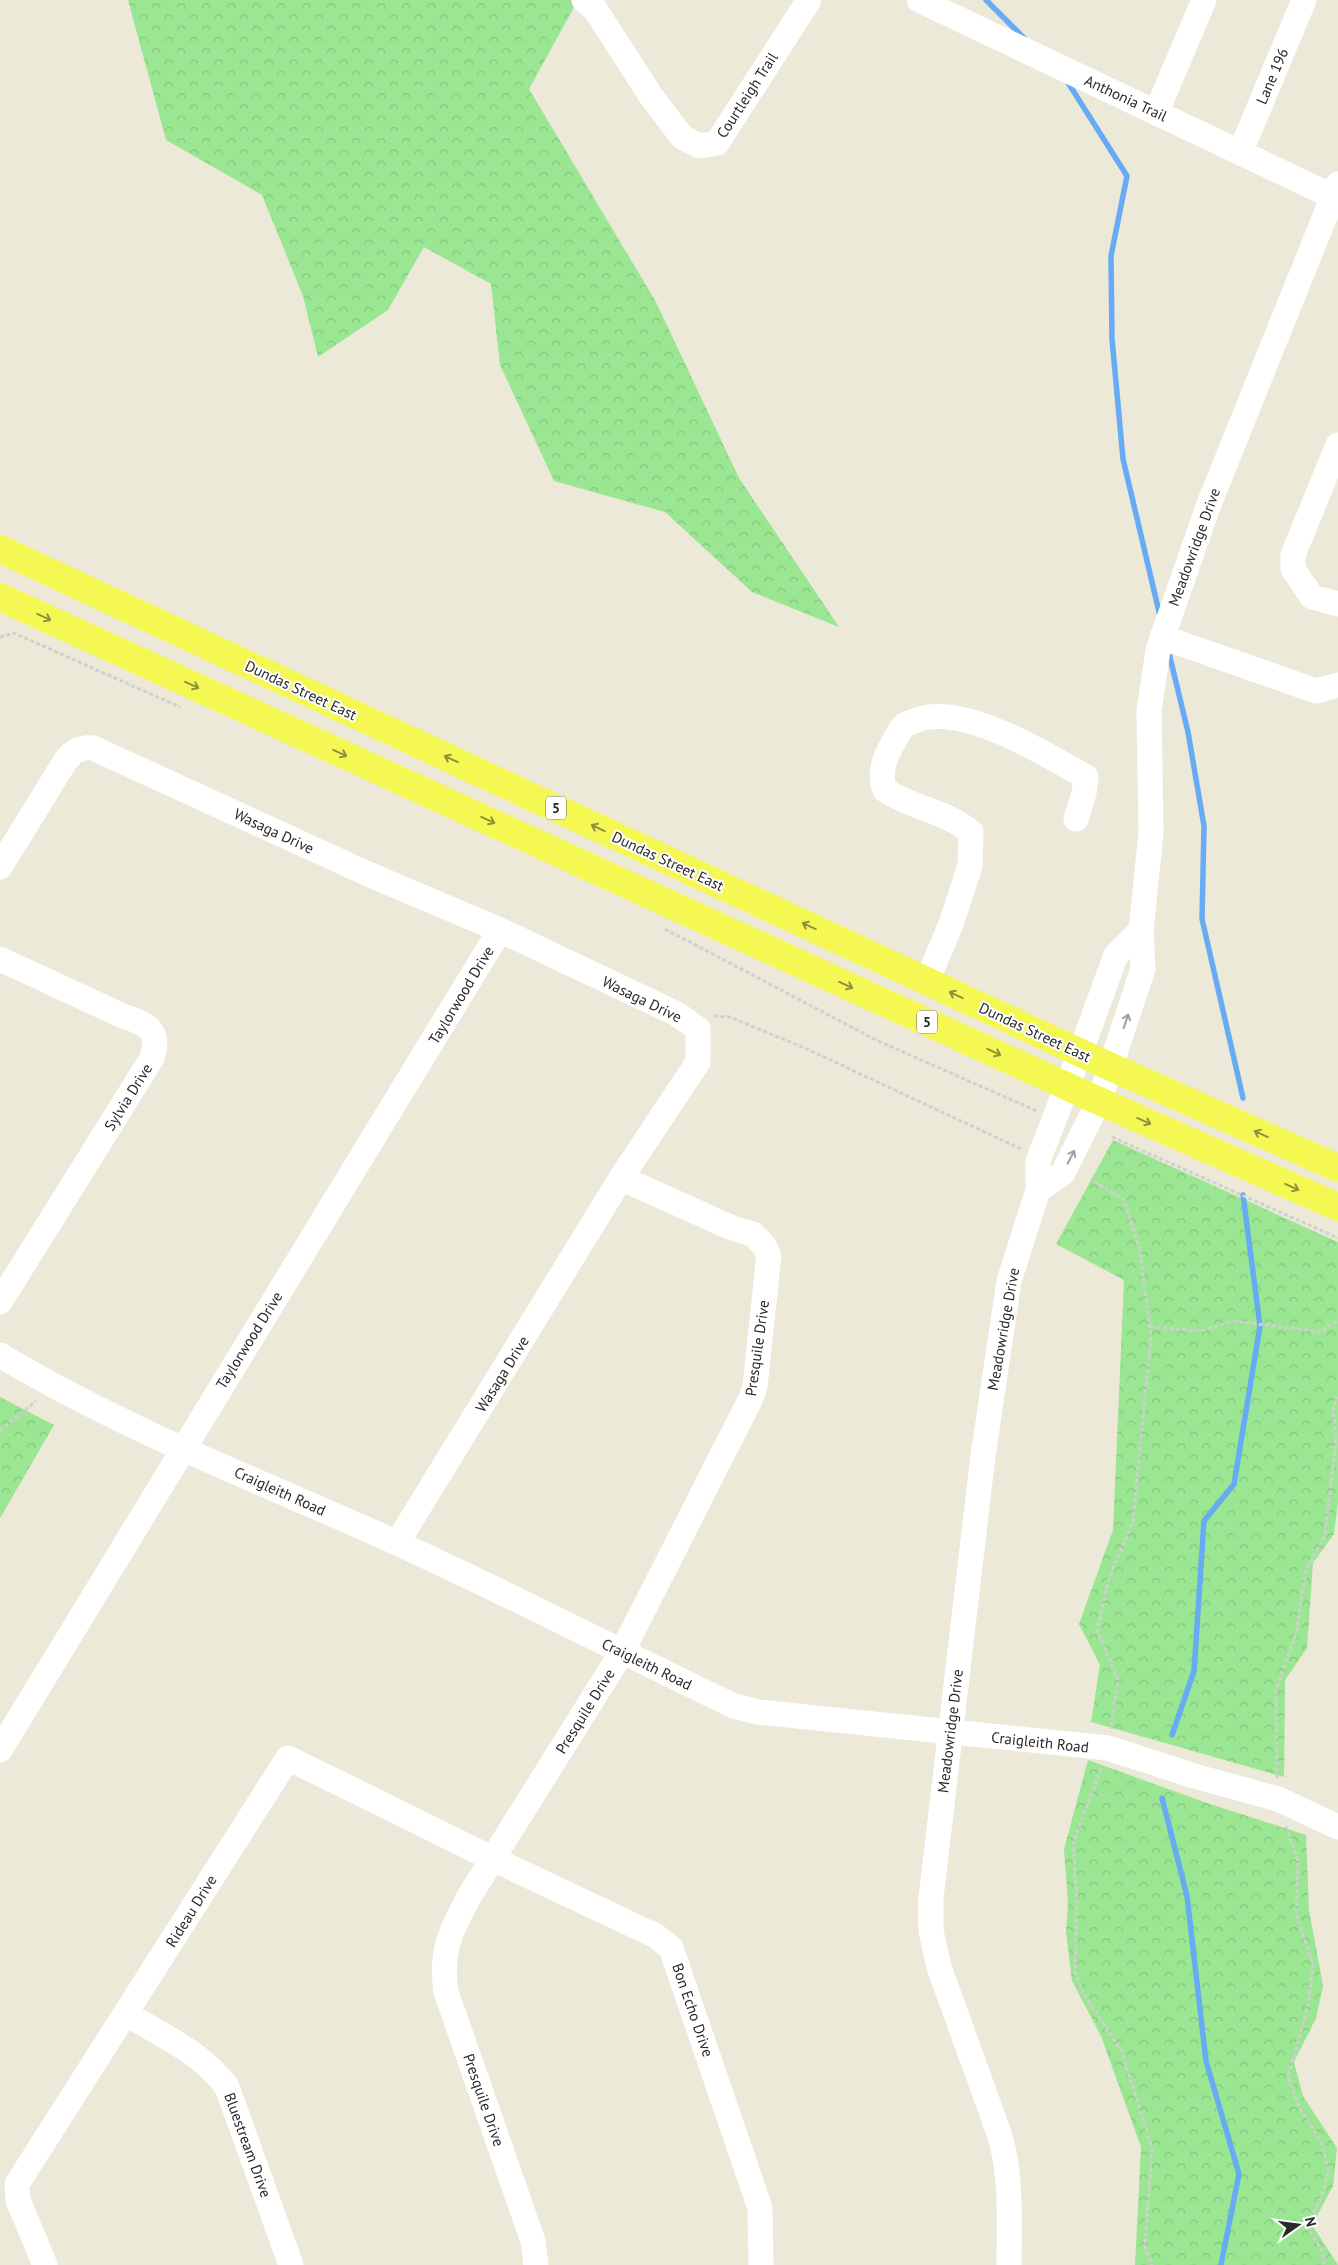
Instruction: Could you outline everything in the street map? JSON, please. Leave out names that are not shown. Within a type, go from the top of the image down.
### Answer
[{"type":"main road","name":"Dundas Street East","points":[[0,550],[1080,1053],[1338,1168]]},
{"type":"main road","name":"5","points":[[0,597],[1099,1101],[1338,1207]]},
{"type":"street","name":"Courtleigh Trail","points":[[584,0],[594,9],[651,96],[682,137],[699,146],[717,143],[809,0]]},
{"type":"street","name":"Anthonia Trail","points":[[919,0],[1240,153],[1336,194]]},
{"type":"street","points":[[1156,113],[1204,0]]},
{"type":"street","name":"Lane 196","points":[[1240,153],[1304,0]]},
{"type":"street","name":"Meadowridge Drive","points":[[1038,1190],[1063,1173],[1099,1101],[1143,970],[1141,930],[1151,832],[1149,711],[1158,650],[1209,504],[1336,194]]},
{"type":"street","points":[[1338,445],[1293,555],[1293,569],[1312,597],[1338,604]]},
{"type":"street","points":[[1162,637],[1316,691],[1338,685]]},
{"type":"street","points":[[927,981],[951,924],[970,866],[971,832],[957,820],[896,798],[886,790],[882,771],[889,750],[903,726],[929,717],[950,717],[980,725],[1036,749],[1086,777],[1084,793],[1076,818]]},
{"type":"street","name":"Wasaga Drive","points":[[0,867],[66,760],[71,754],[81,748],[93,748],[368,874],[500,930],[677,1014],[698,1029],[698,1062],[622,1178],[397,1543]]},
{"type":"street","name":"Taylorwood Drive","points":[[0,1750],[500,930]]},
{"type":"street","name":"Meadowridge Drive","points":[[1009,2265],[1010,2180],[1005,2153],[939,1967],[931,1932],[931,1898],[981,1466],[1009,1281],[1038,1190],[1038,1161],[1116,955],[1141,930]]},
{"type":"street","name":"Sylvia Drive","points":[[0,959],[123,1016],[143,1022],[153,1035],[156,1048],[152,1058],[0,1302]]},
{"type":"street","name":"Presquile Drive","points":[[536,2265],[533,2241],[446,1992],[443,1972],[446,1945],[455,1923],[493,1859],[622,1652],[753,1394],[769,1257],[762,1243],[753,1234],[732,1228],[622,1178]]},
{"type":"street","name":"Craigleith Road","points":[[0,1354],[51,1386],[183,1448],[397,1543],[734,1706],[758,1712],[1108,1748],[1194,1776],[1278,1799],[1338,1827]]},
{"type":"street","name":"Rideau Drive","points":[[45,2265],[18,2200],[17,2184],[288,1758],[493,1859]]},
{"type":"street","name":"Bon Echo Drive","points":[[493,1859],[656,1936],[671,1948],[760,2208],[762,2265]]},
{"type":"street","name":"Bluestream Drive","points":[[126,2014],[200,2057],[215,2071],[227,2088],[291,2265]]},
{"type":"path","points":[[0,637],[14,632],[182,708]]},
{"type":"path","points":[[658,926],[878,1041],[1037,1111]]},
{"type":"path","points":[[698,1029],[714,1016],[730,1017],[809,1050],[1026,1151]]},
{"type":"path","points":[[1112,1137],[1338,1238]]},
{"type":"path","points":[[1094,1181],[1124,1200],[1139,1247],[1151,1335],[1133,1522],[1110,1575],[1097,1630],[1118,1680],[1108,1748],[1073,1843],[1077,1903],[1075,1972],[1083,1993],[1122,2052],[1152,2148],[1145,2246],[1152,2265]]},
{"type":"path","points":[[1150,1327],[1201,1331],[1234,1321],[1320,1332],[1338,1321]]},
{"type":"path","points":[[0,1431],[36,1401]]},
{"type":"green space","points":[[128,0],[578,0],[529,89],[656,302],[739,478],[839,627],[752,592],[665,512],[554,481],[500,365],[491,284],[424,247],[388,310],[318,357],[303,296],[262,195],[166,140]]},
{"type":"green space","points":[[1113,1140],[1338,1242],[1338,1503],[1334,1534],[1313,1563],[1307,1648],[1285,1680],[1284,1777],[1091,1722],[1100,1665],[1079,1624],[1113,1530],[1124,1280],[1056,1244]]},
{"type":"green space","points":[[0,1397],[54,1425],[0,1518]]},
{"type":"green space","points":[[1088,1760],[1207,1803],[1306,1835],[1309,1910],[1323,1986],[1316,2018],[1294,2062],[1303,2096],[1337,2148],[1333,2186],[1312,2225],[1338,2265],[1135,2265],[1141,2147],[1101,2036],[1072,1981],[1066,1932],[1068,1903],[1064,1849]]},
{"type":"waterway","points":[[986,0],[1025,39]]},
{"type":"waterway","points":[[1067,81],[1127,176],[1111,256],[1112,339],[1123,459],[1160,616]]},
{"type":"waterway","points":[[1168,649],[1188,732],[1204,826],[1202,919],[1243,1098]]},
{"type":"waterway","points":[[1172,1735],[1194,1671],[1204,1521],[1234,1484],[1260,1326],[1243,1195]]},
{"type":"waterway","points":[[1162,1798],[1187,1896],[1206,2061],[1239,2174],[1221,2265]]}]
